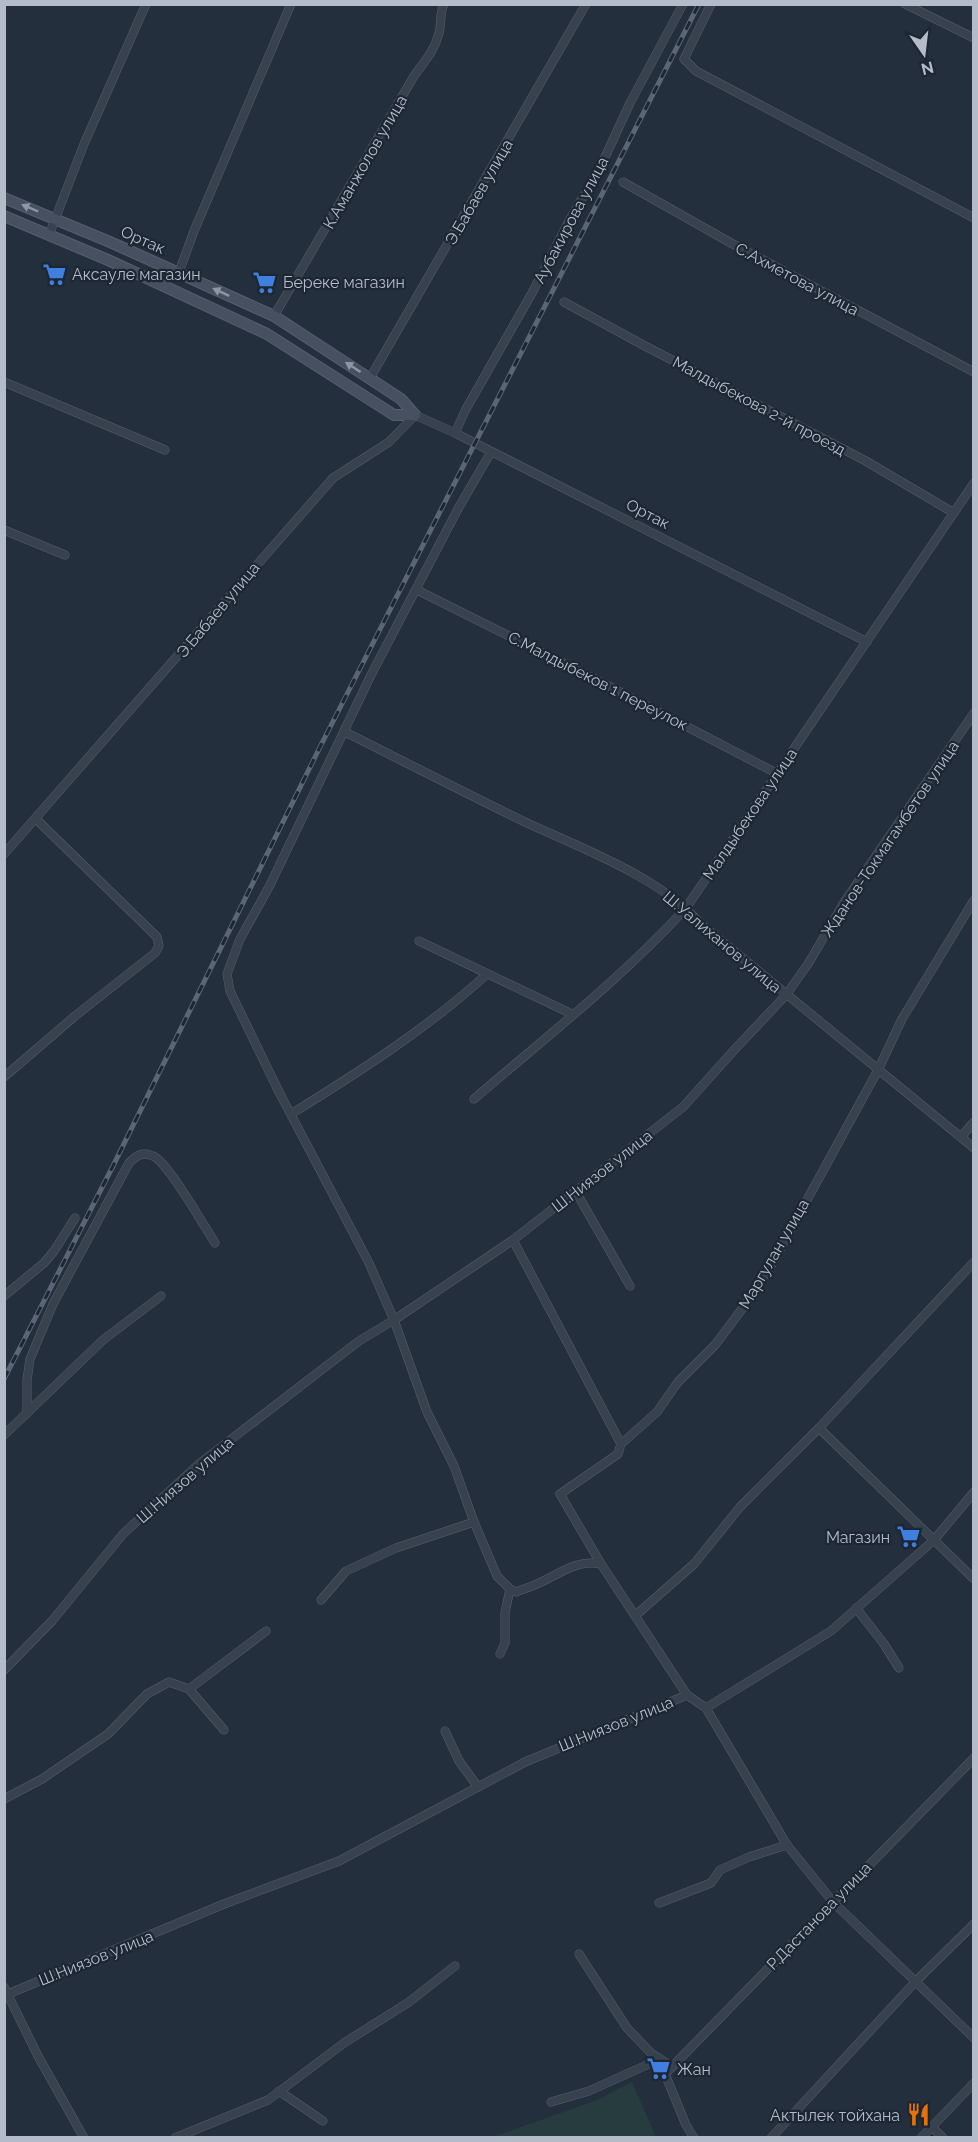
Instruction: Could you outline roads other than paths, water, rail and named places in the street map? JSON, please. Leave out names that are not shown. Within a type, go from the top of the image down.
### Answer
[{"type":"street","points":[[49,235],[84,144],[146,4]]},
{"type":"street","points":[[179,272],[194,231],[291,4]]},
{"type":"street","name":"К.Аманжолов улица","points":[[274,316],[414,76],[434,49],[440,31],[440,12],[444,4]]},
{"type":"street","name":"Э.Бабаев улица","points":[[370,378],[586,4]]},
{"type":"street","name":"Аубакирова улица","points":[[455,433],[472,398],[600,168],[630,103],[683,4]]},
{"type":"street","points":[[711,4],[684,59],[696,71],[974,218]]},
{"type":"street","points":[[905,4],[974,38]]},
{"type":"street","name":"С.Ахметова улица","points":[[623,182],[731,243],[974,372]]},
{"type":"street","name":"Ортак","points":[[4,198],[179,272],[274,316],[400,399],[415,415],[455,433],[867,642]]},
{"type":"street","name":"Ортак","points":[[4,216],[108,260],[267,334],[394,415],[415,415]]},
{"type":"street","name":"Малдыбекова 2-й проезд","points":[[564,302],[864,460],[954,513]]},
{"type":"street","points":[[4,382],[165,450]]},
{"type":"street","name":"Э.Бабаев улица","points":[[4,854],[333,478],[388,442],[415,415]]},
{"type":"street","points":[[491,452],[459,507],[371,675],[269,887],[240,939],[227,974],[230,992],[369,1263],[394,1320],[428,1412],[454,1466],[497,1576],[516,1592],[538,1584],[572,1566],[589,1561],[600,1564]]},
{"type":"street","name":"Малдыбекова улица","points":[[474,1099],[629,966],[686,908],[974,483]]},
{"type":"street","points":[[4,530],[65,555]]},
{"type":"street","name":"С.Малдыбеков 1 переулок","points":[[417,590],[778,774]]},
{"type":"street","name":"Жданов-Токмагамбетов улица","points":[[786,995],[808,964],[845,901],[974,712]]},
{"type":"street","name":"Ш.Уалиханов улица","points":[[345,732],[621,868],[671,896],[786,995],[974,1148]]},
{"type":"street","points":[[4,1077],[155,952],[159,946],[157,937],[36,819]]},
{"type":"street","name":"Маргулан улица","points":[[600,1564],[560,1494],[618,1454],[621,1444],[657,1412],[678,1382],[715,1345],[745,1305],[772,1264],[878,1070],[902,1019],[974,900]]},
{"type":"street","points":[[419,941],[572,1014]]},
{"type":"street","points":[[291,1114],[422,1027],[487,974]]},
{"type":"street","name":"Ш.Ниязов улица","points":[[4,1670],[52,1621],[123,1534],[199,1464],[358,1341],[394,1320],[513,1240],[683,1107],[786,995]]},
{"type":"street","points":[[961,1137],[974,1122]]},
{"type":"street","points":[[27,1412],[27,1380],[30,1359],[53,1304],[129,1163],[136,1156],[143,1153],[154,1156],[169,1172],[215,1243]]},
{"type":"street","points":[[576,1192],[630,1286]]},
{"type":"street","points":[[4,1296],[44,1263],[75,1218]]},
{"type":"street","points":[[513,1240],[621,1444]]},
{"type":"street","points":[[636,1615],[694,1563],[740,1507],[819,1428],[974,1262]]},
{"type":"street","points":[[4,1435],[103,1340],[160,1296]]},
{"type":"street","points":[[819,1428],[974,1579]]},
{"type":"street","points":[[706,1708],[831,1631],[934,1540],[974,1492]]},
{"type":"street","points":[[321,1600],[346,1571],[396,1548],[474,1522]]},
{"type":"street","name":"Ш.Ниязов улица","points":[[84,2138],[27,2036],[6,1990],[339,1861],[525,1762],[687,1695],[600,1564]]},
{"type":"street","points":[[500,1654],[505,1643],[505,1613],[510,1589]]},
{"type":"street","points":[[856,1608],[899,1668]]},
{"type":"street","points":[[189,1689],[266,1631]]},
{"type":"street","points":[[4,1799],[42,1779],[108,1734],[147,1694],[169,1682],[189,1689],[225,1730]]},
{"type":"street","points":[[687,1695],[706,1708],[787,1845],[833,1902],[974,2038]]},
{"type":"street","points":[[445,1731],[459,1761],[478,1787]]},
{"type":"street","name":"Р.Дастанова улица","points":[[694,2138],[686,2125],[665,2074],[974,1758]]},
{"type":"street","points":[[659,1903],[711,1883],[720,1870],[749,1857],[787,1845]]},
{"type":"street","points":[[771,2138],[916,1981],[974,1924]]},
{"type":"street","points":[[579,1954],[627,2028],[651,2053],[672,2067]]},
{"type":"street","points":[[175,2138],[268,2100],[344,2043],[409,2002],[455,1966]]},
{"type":"street","points":[[551,2102],[589,2091],[660,2059]]},
{"type":"street","points":[[921,2138],[974,2084]]},
{"type":"street","points":[[279,2091],[322,2121]]},
{"type":"street","points":[[932,2127],[943,2138]]},
{"type":"railway","points":[[4,1379],[113,1166],[321,745],[699,4]]},
{"type":"place","name":"Аксауле магазин","points":[[54,274]]},
{"type":"place","name":"Береке магазин","points":[[265,282]]},
{"type":"place","name":"Магазин","points":[[908,1537]]},
{"type":"place","name":"Жан","points":[[659,2069]]},
{"type":"place","name":"Актылек тойхана","points":[[918,2115]]}]
